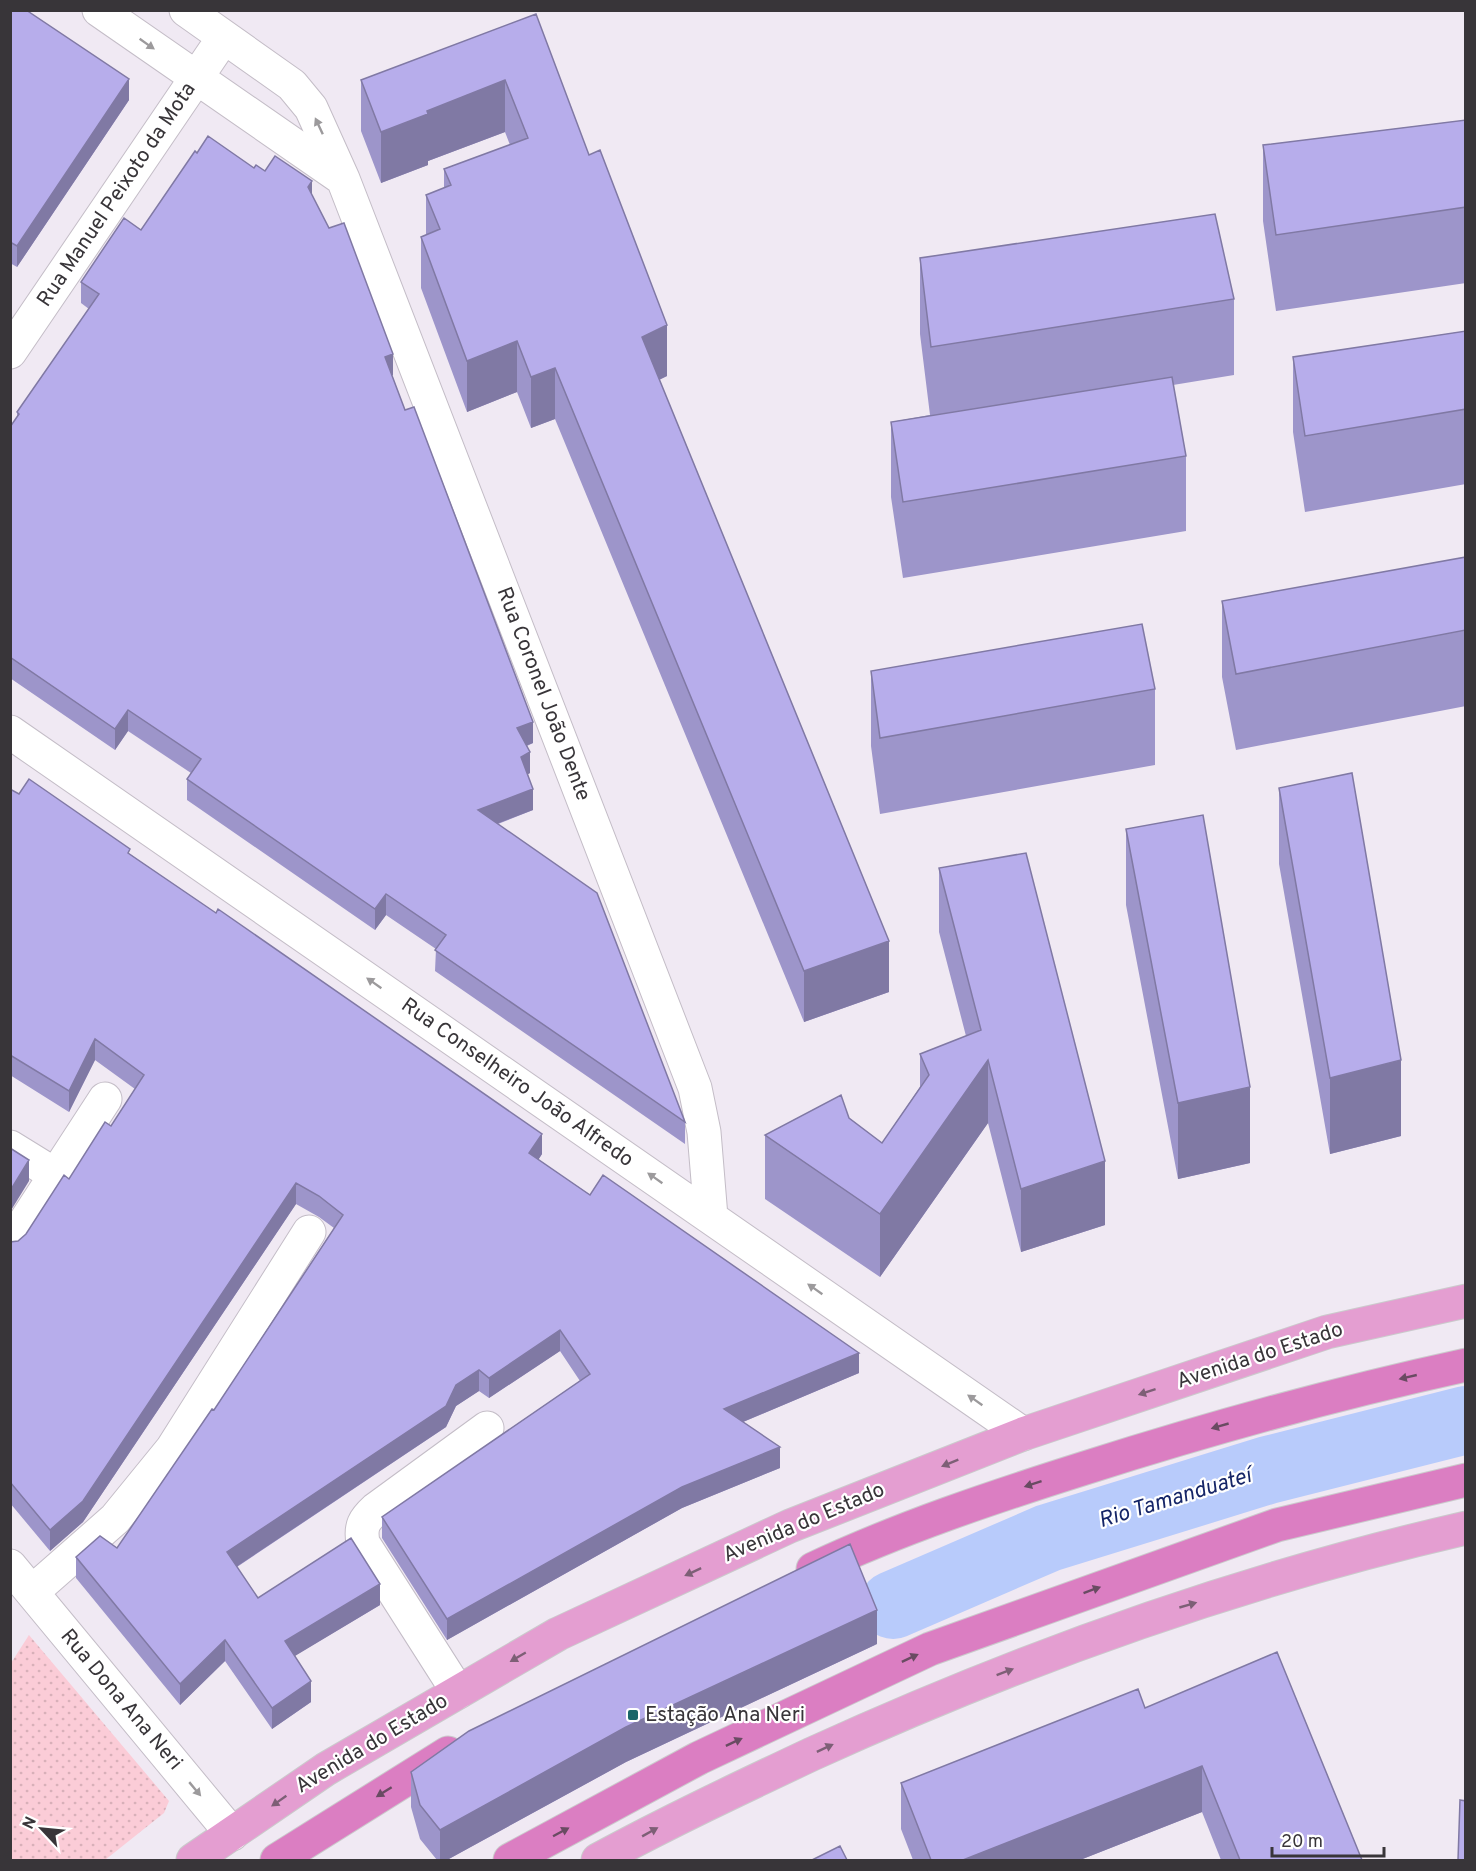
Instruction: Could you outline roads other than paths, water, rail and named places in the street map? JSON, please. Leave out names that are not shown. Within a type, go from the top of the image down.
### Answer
[{"type":"highway","name":"Avenida do Estado","points":[[788,1580],[850,1551],[1014,1490],[1264,1414],[1340,1393],[1466,1365]]},
{"type":"highway","points":[[510,1860],[699,1758],[930,1649],[1276,1525],[1466,1480]]},
{"type":"highway","points":[[277,1860],[478,1734]]},
{"type":"main road","name":"Avenida do Estado","points":[[193,1860],[327,1769],[558,1634],[790,1526],[1023,1434],[1327,1332],[1466,1301]]},
{"type":"main road","points":[[598,1860],[676,1817],[925,1702],[1162,1613],[1398,1543],[1466,1528]]},
{"type":"street","points":[[99,10],[344,179]]},
{"type":"street","name":"Rua Coronel João Dente","points":[[186,10],[292,85],[311,108],[344,179],[695,1088],[704,1132],[711,1217]]},
{"type":"street","name":"Rua Manuel Peixoto da Mota","points":[[10,352],[224,37]]},
{"type":"street","name":"Rua Conselheiro João Alfredo","points":[[10,732],[1023,1434]]},
{"type":"street","points":[[10,1245],[105,1099]]},
{"type":"street","points":[[10,1147],[57,1176]]},
{"type":"street","points":[[32,1592],[115,1519],[172,1449],[309,1232]]},
{"type":"street","points":[[458,1692],[363,1543],[361,1529],[365,1518],[376,1509],[487,1428]]},
{"type":"street","name":"Rua Dona Ana Neri","points":[[10,1566],[232,1834]]},
{"type":"waterway","name":"Rio Tamanduateí","points":[[893,1605],[1048,1538],[1268,1470],[1466,1420]]},
{"type":"place","name":"Estação Ana Neri","points":[[633,1715]]}]
